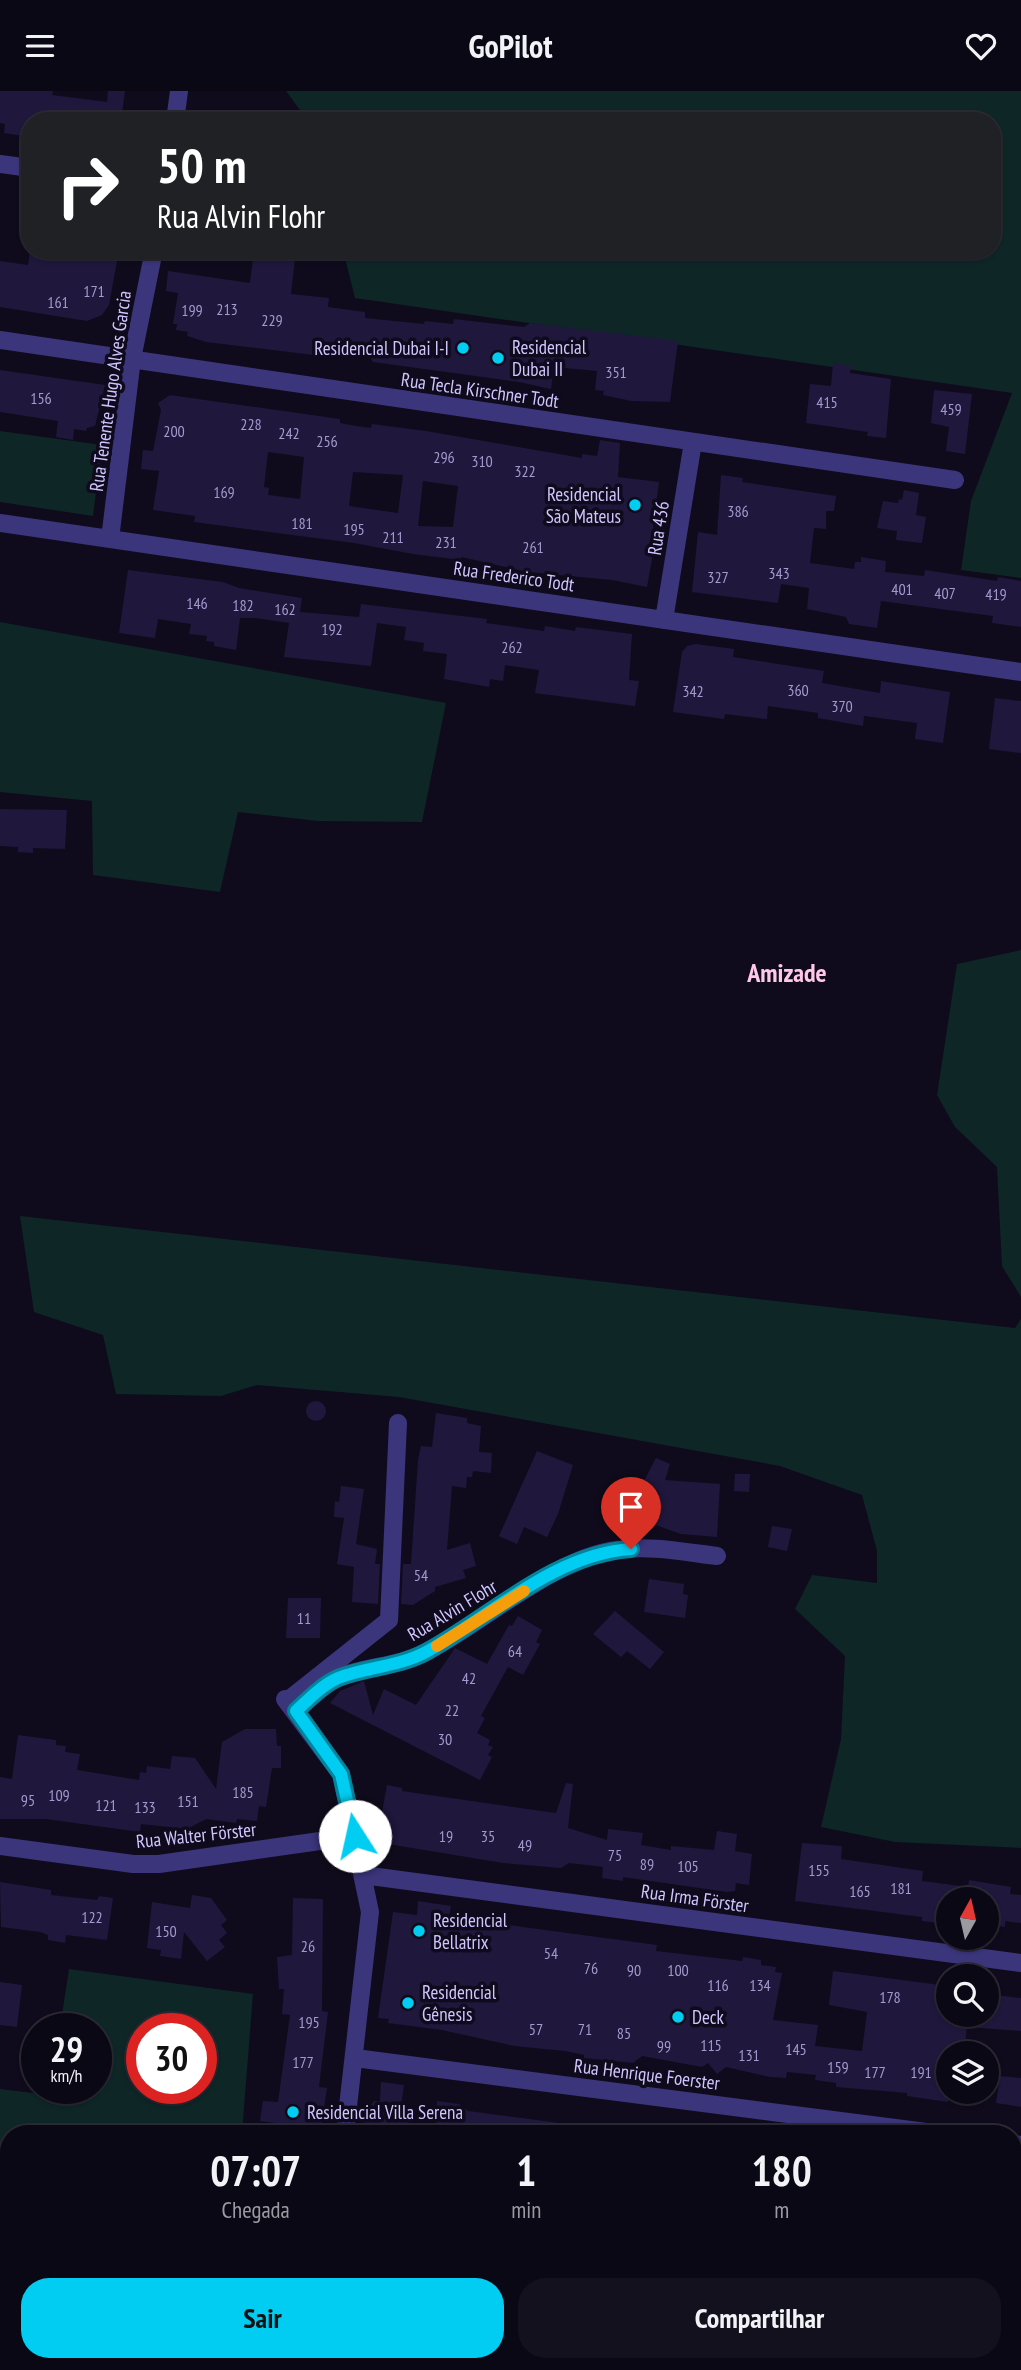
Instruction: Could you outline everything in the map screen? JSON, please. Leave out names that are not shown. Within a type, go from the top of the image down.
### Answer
[{"type":"street","points":[[176,112],[179,91]]},
{"type":"street","points":[[0,164],[21,167]]},
{"type":"street","name":"Rua Tenente Hugo Alves Garcia","points":[[110,539],[132,359],[152,259]]},
{"type":"street","name":"Rua Tecla Kirschner Todt","points":[[0,340],[954,481]]},
{"type":"street","name":"Rua 436","points":[[664,619],[693,442]]},
{"type":"street","name":"Rua Frederico Todt","points":[[0,523],[1021,672]]},
{"type":"street","points":[[346,2125],[370,1923],[341,1774],[290,1704],[389,1620],[398,1423]]},
{"type":"street","name":"Rua Alvin Flohr","points":[[290,1704],[337,1678],[400,1663],[423,1654],[501,1604],[572,1565],[613,1550],[636,1548],[717,1556]]},
{"type":"street","name":"Rua Walter Förster","points":[[0,1846],[133,1864],[159,1864],[355,1836]]},
{"type":"street","name":"Rua Irma Förster","points":[[362,1875],[1021,1963]]},
{"type":"street","name":"Rua Henrique Foerster","points":[[355,2057],[873,2125]]},
{"type":"green space","points":[[286,91],[1021,91],[1021,578],[961,570],[971,501],[1012,393],[355,298],[345,259],[1001,259],[1001,112],[301,112]]},
{"type":"green space","points":[[0,431],[102,445],[93,516],[0,502]]},
{"type":"green space","points":[[0,622],[446,703],[422,822],[318,821],[238,812],[220,892],[93,875],[92,801],[0,792]]},
{"type":"green space","points":[[1021,950],[1021,1297],[1002,1266],[997,1167],[955,1127],[937,1095],[957,964]]},
{"type":"green space","points":[[20,1216],[1015,1328],[1021,1319],[1021,1848],[895,1842],[821,1827],[841,1739],[845,1656],[795,1609],[812,1575],[877,1583],[877,1551],[862,1495],[780,1466],[399,1397],[257,1385],[221,1396],[116,1394],[103,1335],[34,1312]]},
{"type":"green space","points":[[69,1969],[253,1994],[243,2125],[0,2125],[0,2089],[21,2092],[21,2104],[112,2104],[112,2013],[62,2013]]},
{"type":"building","points":[[0,91],[53,91],[52,95],[107,102],[108,91],[125,91],[122,112],[21,112],[21,136],[4,133],[5,124],[0,123]]},
{"type":"building","points":[[29,259],[117,259],[109,305],[102,315],[87,321],[0,307],[0,261],[28,265]]},
{"type":"building","points":[[253,259],[295,259],[291,294],[329,298],[328,307],[365,312],[365,318],[424,324],[425,321],[453,324],[454,319],[524,327],[530,323],[678,341],[670,402],[631,401],[603,395],[604,391],[595,390],[597,371],[554,367],[551,389],[519,382],[373,362],[369,356],[340,352],[339,358],[206,342],[187,336],[188,332],[176,330],[177,324],[173,324],[178,293],[166,291],[168,271],[250,283]]},
{"type":"building","points":[[833,363],[851,366],[850,373],[891,379],[886,438],[867,436],[868,432],[806,423],[810,384],[831,386]]},
{"type":"building","points":[[0,370],[105,385],[95,426],[87,428],[86,431],[74,429],[73,440],[56,437],[58,421],[0,412]]},
{"type":"building","points":[[934,390],[972,394],[965,454],[946,451],[949,427],[931,423]]},
{"type":"building","points":[[170,395],[340,419],[340,423],[356,426],[371,428],[372,424],[426,431],[582,458],[582,454],[597,456],[600,440],[620,443],[618,477],[659,482],[652,536],[656,537],[647,587],[612,580],[528,572],[461,557],[461,560],[413,554],[354,543],[194,522],[195,516],[153,510],[159,471],[141,469],[143,450],[153,451],[161,410],[158,403]],"holes":[[[268,452],[304,457],[300,499],[268,495],[269,488],[264,487]],[[353,472],[403,475],[398,513],[349,506]],[[423,481],[458,486],[453,527],[418,526]]]},
{"type":"building","points":[[721,475],[743,478],[742,482],[836,496],[834,511],[826,511],[826,529],[814,528],[810,563],[854,569],[855,562],[861,562],[861,557],[886,561],[885,572],[924,576],[925,570],[997,581],[998,577],[1021,581],[1021,627],[992,623],[993,616],[881,601],[877,628],[849,624],[846,617],[807,609],[809,588],[781,584],[778,603],[692,592],[698,532],[717,535]]},
{"type":"building","points":[[904,490],[919,493],[916,515],[926,517],[922,543],[896,540],[897,531],[877,528],[883,501],[898,503],[899,499],[902,500]]},
{"type":"building","points":[[128,570],[223,582],[239,588],[302,598],[300,612],[359,617],[361,604],[487,619],[486,623],[544,631],[545,626],[575,631],[576,627],[632,634],[629,680],[639,681],[635,706],[535,693],[539,670],[505,665],[503,681],[490,679],[489,687],[444,679],[447,654],[423,651],[424,643],[404,640],[406,627],[377,623],[371,666],[284,657],[289,623],[256,618],[240,618],[236,650],[214,646],[214,642],[206,641],[207,636],[189,634],[191,624],[158,619],[155,638],[119,633]]},
{"type":"building","points":[[696,644],[734,649],[733,657],[824,671],[822,683],[880,693],[881,681],[950,692],[943,743],[915,739],[917,723],[864,716],[863,726],[818,718],[818,713],[768,706],[767,719],[725,714],[724,719],[673,712],[682,652],[687,646]]},
{"type":"building","points":[[995,698],[1021,701],[1021,753],[989,749]]},
{"type":"building","points":[[0,809],[67,810],[65,849],[33,848],[33,853],[18,852],[18,847],[0,846]]},
{"type":"building","points":[[316,1401],[323,1404],[326,1411],[323,1418],[316,1421],[309,1418],[306,1411],[309,1404]]},
{"type":"building","points":[[436,1413],[467,1418],[467,1423],[481,1426],[479,1452],[492,1453],[491,1473],[473,1471],[472,1477],[467,1477],[466,1488],[452,1486],[447,1550],[470,1543],[476,1566],[463,1570],[466,1578],[435,1587],[435,1591],[413,1605],[401,1604],[403,1564],[411,1564],[418,1460],[421,1446],[432,1447]]},
{"type":"building","points":[[537,1451],[573,1465],[558,1514],[547,1537],[524,1527],[517,1544],[499,1536]]},
{"type":"building","points":[[656,1458],[670,1464],[665,1480],[720,1484],[717,1537],[681,1534],[647,1522],[659,1494],[632,1478],[645,1479]]},
{"type":"building","points":[[735,1474],[750,1474],[749,1492],[734,1491]]},
{"type":"building","points":[[341,1486],[364,1489],[356,1544],[377,1549],[375,1564],[380,1564],[378,1604],[352,1602],[354,1567],[337,1564],[344,1518],[334,1517],[335,1501],[339,1502]]},
{"type":"building","points":[[772,1526],[792,1529],[787,1551],[768,1547]]},
{"type":"building","points":[[649,1579],[684,1584],[683,1594],[688,1595],[685,1618],[644,1612]]},
{"type":"building","points":[[288,1598],[321,1598],[320,1638],[286,1638]]},
{"type":"building","points":[[615,1611],[664,1652],[650,1669],[627,1651],[621,1657],[593,1634]]},
{"type":"building","points":[[518,1616],[542,1630],[536,1642],[540,1644],[523,1675],[508,1667],[481,1716],[485,1718],[477,1733],[490,1740],[488,1745],[493,1747],[488,1755],[492,1757],[480,1780],[330,1703],[340,1691],[364,1681],[373,1715],[384,1689],[416,1705],[455,1648],[487,1664],[509,1625],[512,1626]]},
{"type":"building","points":[[245,1729],[276,1729],[277,1746],[281,1746],[281,1768],[272,1768],[266,1807],[259,1806],[257,1821],[237,1819],[236,1823],[206,1819],[187,1829],[141,1824],[140,1832],[46,1819],[0,1819],[0,1777],[12,1779],[18,1735],[56,1740],[56,1745],[66,1746],[65,1752],[80,1754],[77,1770],[139,1780],[140,1772],[146,1773],[147,1766],[170,1769],[172,1756],[195,1758],[216,1789],[222,1742]]},
{"type":"building","points":[[566,1783],[573,1784],[568,1828],[607,1840],[608,1829],[643,1833],[641,1845],[671,1850],[671,1846],[714,1850],[717,1831],[737,1834],[735,1851],[752,1854],[749,1885],[736,1883],[735,1891],[727,1892],[623,1877],[623,1881],[602,1878],[603,1867],[569,1863],[561,1868],[503,1863],[388,1844],[390,1823],[384,1822],[385,1812],[382,1812],[387,1785],[402,1788],[402,1791],[556,1813]]},
{"type":"building","points":[[802,1843],[842,1846],[841,1859],[923,1871],[922,1881],[968,1887],[936,1887],[936,1923],[922,1921],[922,1917],[795,1901]]},
{"type":"building","points":[[969,1880],[1011,1887],[1010,1894],[1021,1895],[1021,1923],[1005,1921],[1005,1927],[999,1926],[999,1887],[968,1887]]},
{"type":"building","points":[[0,1882],[51,1890],[51,1895],[97,1900],[99,1896],[113,1898],[107,1940],[66,1935],[65,1943],[48,1940],[48,1935],[40,1932],[1,1927]]},
{"type":"building","points":[[192,1895],[211,1898],[227,1920],[221,1925],[227,1933],[219,1940],[225,1947],[207,1961],[184,1932],[181,1959],[160,1956],[161,1950],[147,1948],[152,1902],[190,1908]]},
{"type":"building","points":[[293,1898],[323,1899],[322,2011],[328,2012],[319,2087],[327,2088],[322,2125],[260,2121],[263,2101],[278,2102],[290,2015],[282,2014],[284,1989],[279,1989],[277,1957],[292,1955]]},
{"type":"building","points":[[418,1901],[451,1906],[449,1917],[657,1945],[656,1951],[742,1961],[743,1957],[761,1960],[761,1965],[776,1967],[775,1972],[782,1973],[773,2020],[818,2025],[815,2046],[862,2051],[867,2012],[829,2005],[833,1971],[936,1984],[936,2027],[967,2027],[965,2041],[936,2041],[936,2100],[907,2096],[907,2093],[836,2087],[836,2083],[815,2080],[816,2075],[787,2072],[786,2078],[770,2077],[726,2067],[717,2074],[708,2063],[702,2067],[642,2056],[633,2063],[584,2058],[584,2055],[565,2051],[514,2046],[442,2030],[388,2023],[389,2019],[378,2018],[393,1912],[417,1915]]},
{"type":"building","points":[[0,1982],[22,1985],[17,2027],[0,2025]]},
{"type":"building","points":[[999,1995],[1021,1998],[1021,2031],[967,2027],[999,2027]]},
{"type":"building","points":[[1000,2076],[1021,2078],[1021,2107],[999,2103]]},
{"type":"building","points":[[381,2082],[404,2085],[400,2115],[410,2116],[408,2125],[363,2125],[365,2111],[374,2101],[380,2101]]},
{"type":"building","points":[[437,2101],[459,2104],[468,2111],[567,2124],[567,2125],[436,2125]]},
{"type":"slow traffic","points":[[437,1646],[524,1591]]},
{"type":"place","name":"Residencial Dubai I-I","points":[[463,348]]},
{"type":"place","name":"Residencial Dubai II","points":[[498,358]]},
{"type":"place","name":"Residencial São Mateus","points":[[635,505]]},
{"type":"place","name":"Residencial Bellatrix","points":[[419,1931]]},
{"type":"place","name":"Residencial Gênesis","points":[[408,2003]]},
{"type":"place","name":"Deck","points":[[678,2017]]},
{"type":"place","name":"Residencial Villa Serena","points":[[293,2112]]},
{"type":"district","name":"Amizade","points":[[787,973]]},
{"type":"route","points":[[355,1836],[341,1774],[296,1711],[337,1678],[400,1663],[423,1654],[501,1604],[572,1565],[613,1550],[631,1549]]}]
